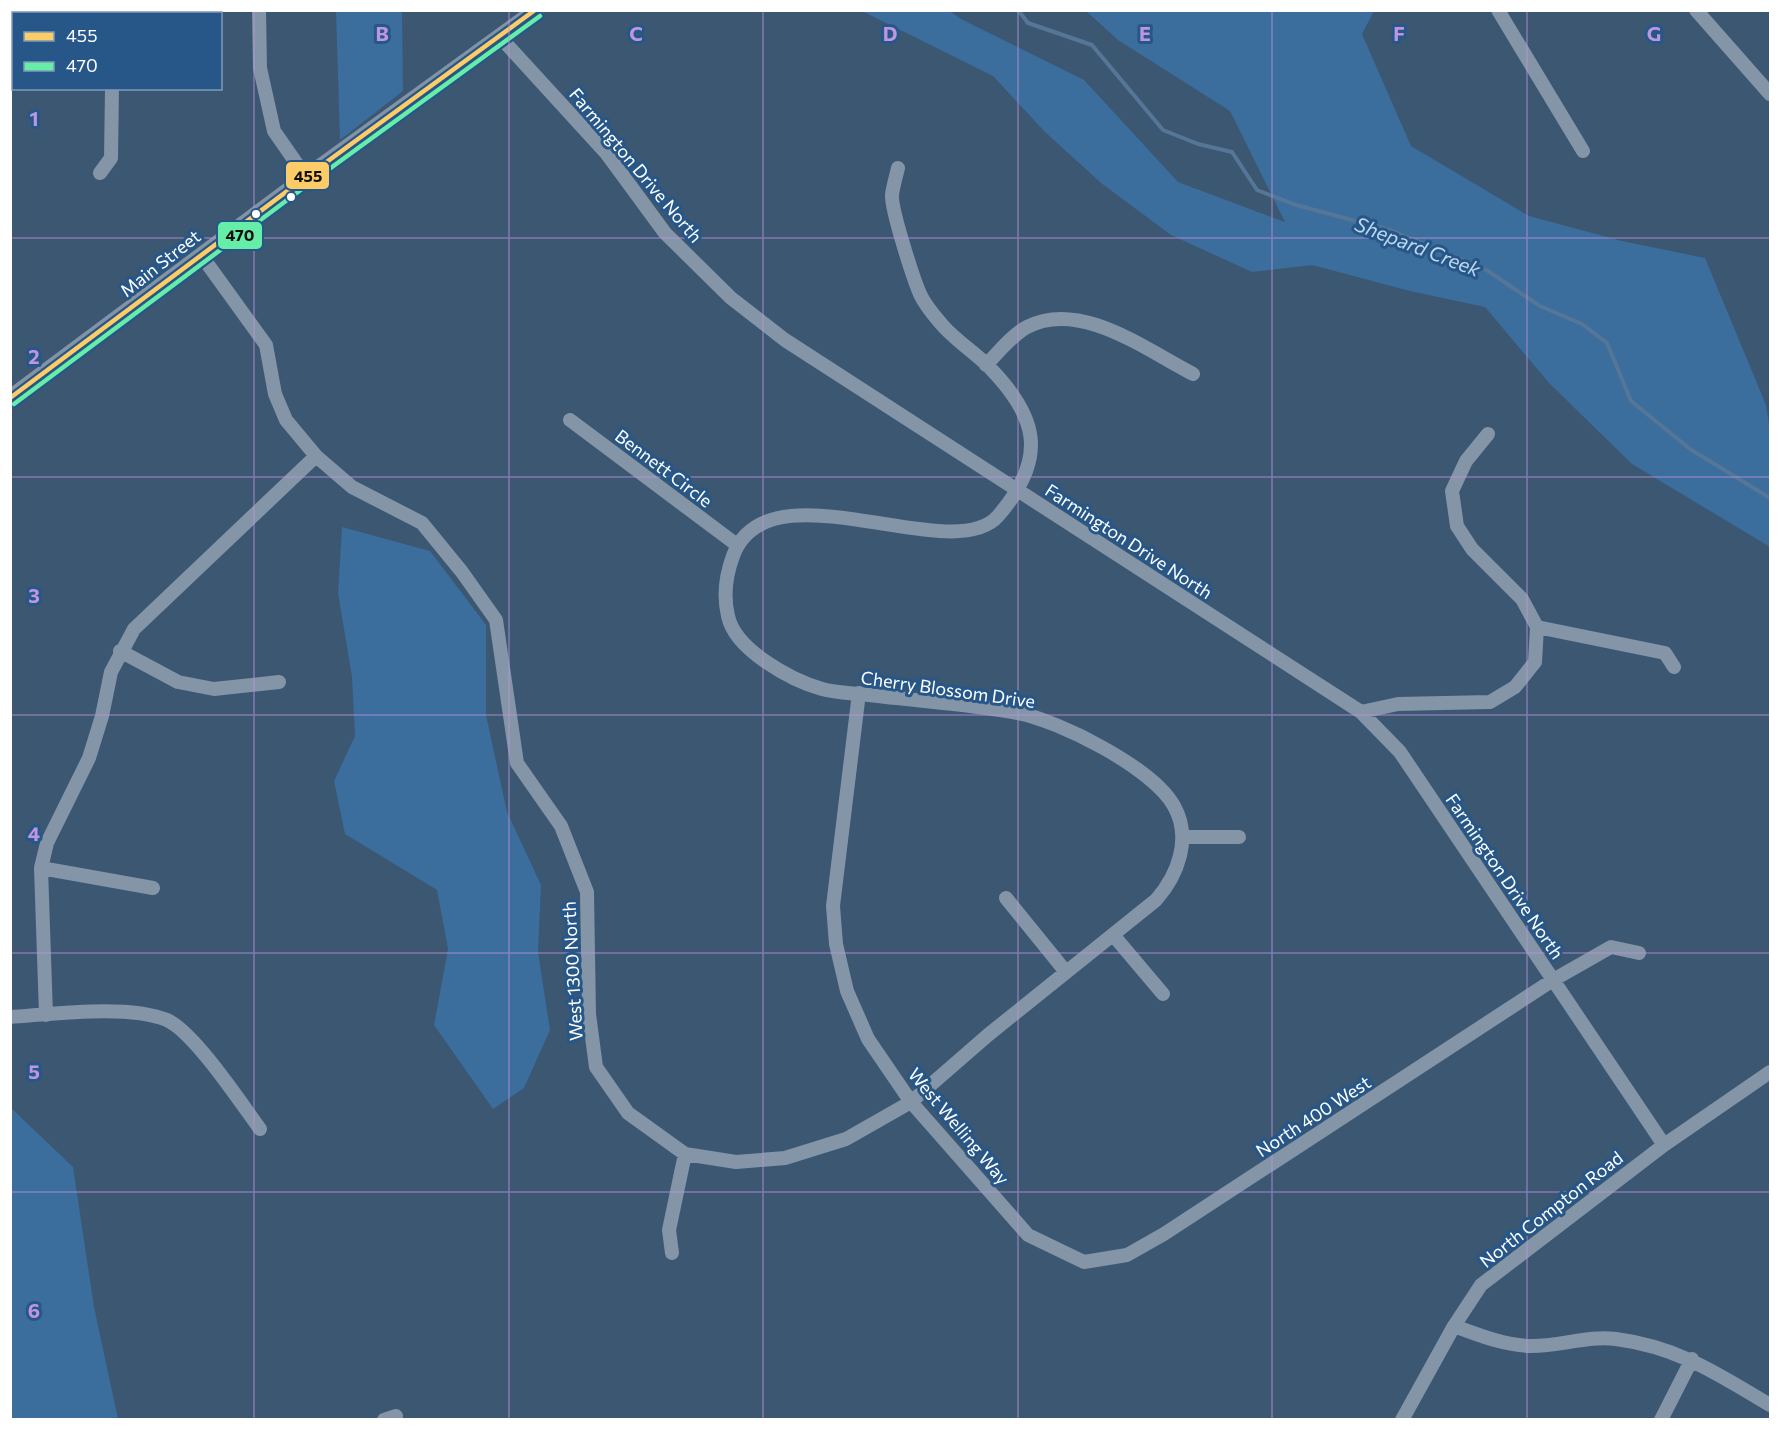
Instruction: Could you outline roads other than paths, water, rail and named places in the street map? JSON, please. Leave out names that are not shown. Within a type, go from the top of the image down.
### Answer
[{"type":"main road","name":"Main Street","points":[[10,398],[306,177],[536,10]]},
{"type":"street","points":[[259,10],[260,68],[274,131],[306,177]]},
{"type":"street","points":[[1498,10],[1583,151]]},
{"type":"street","points":[[1696,10],[1770,94]]},
{"type":"street","name":"Farmington Drive North","points":[[500,37],[607,154],[665,233],[731,298],[785,340],[1361,712],[1400,752],[1664,1145]]},
{"type":"street","points":[[100,173],[111,158],[112,90]]},
{"type":"street","points":[[736,545],[755,528],[778,517],[804,514],[954,532],[980,529],[996,519],[1016,490],[1032,456],[1029,427],[1018,400],[986,365],[944,327],[921,296],[892,198],[898,168]]},
{"type":"street","name":"West 1300 North","points":[[201,255],[266,345],[275,394],[286,420],[316,456],[352,487],[422,523],[462,572],[496,620],[517,763],[561,826],[587,892],[590,1014],[596,1067],[628,1113],[685,1154]]},
{"type":"street","points":[[986,365],[1026,328],[1045,321],[1070,318],[1094,323],[1193,374]]},
{"type":"street","name":"Bennett Circle","points":[[570,420],[736,545]]},
{"type":"street","points":[[1361,712],[1398,704],[1490,702],[1515,687],[1535,662],[1537,627],[1522,599],[1473,549],[1457,526],[1452,491],[1466,461],[1488,434]]},
{"type":"street","points":[[46,1015],[41,868],[47,843],[89,758],[102,716],[111,672],[120,651],[134,629],[316,456]]},
{"type":"street","name":"Cherry Blossom Drive","points":[[736,545],[725,577],[728,619],[747,648],[777,669],[822,689],[1020,713],[1059,727],[1100,746],[1158,786],[1175,807],[1184,837]]},
{"type":"street","points":[[1537,627],[1665,653],[1674,667]]},
{"type":"street","points":[[120,651],[178,682],[187,684],[214,689],[279,682]]},
{"type":"street","name":"West Welling Way","points":[[859,693],[833,906],[836,944],[847,991],[868,1039],[911,1102],[1028,1235],[1084,1262]]},
{"type":"street","points":[[672,1253],[669,1230],[685,1154],[736,1162],[785,1158],[846,1139],[911,1102],[1066,972],[1114,936],[1166,889],[1178,862],[1184,837],[1239,837]]},
{"type":"street","points":[[41,868],[153,888]]},
{"type":"street","points":[[1005,898],[1066,972]]},
{"type":"street","points":[[1114,936],[1163,994]]},
{"type":"street","name":"North 400 West","points":[[1084,1262],[1127,1255],[1164,1234],[1553,980],[1611,947],[1639,953]]},
{"type":"street","points":[[10,1017],[138,1012],[169,1021],[201,1049],[260,1129]]},
{"type":"street","name":"North Compton Road","points":[[1402,1419],[1454,1326],[1481,1285],[1664,1145],[1770,1072]]},
{"type":"street","points":[[1454,1326],[1504,1344],[1531,1346],[1613,1338],[1659,1346],[1692,1359],[1770,1405]]},
{"type":"street","points":[[1661,1419],[1692,1359]]},
{"type":"waterway","name":"Shepard Creek","points":[[1018,10],[1028,23],[1092,45],[1163,130],[1198,144],[1232,152],[1257,190],[1296,205],[1390,230],[1485,269],[1540,306],[1582,324],[1607,343],[1631,401],[1690,449],[1770,498]]}]
